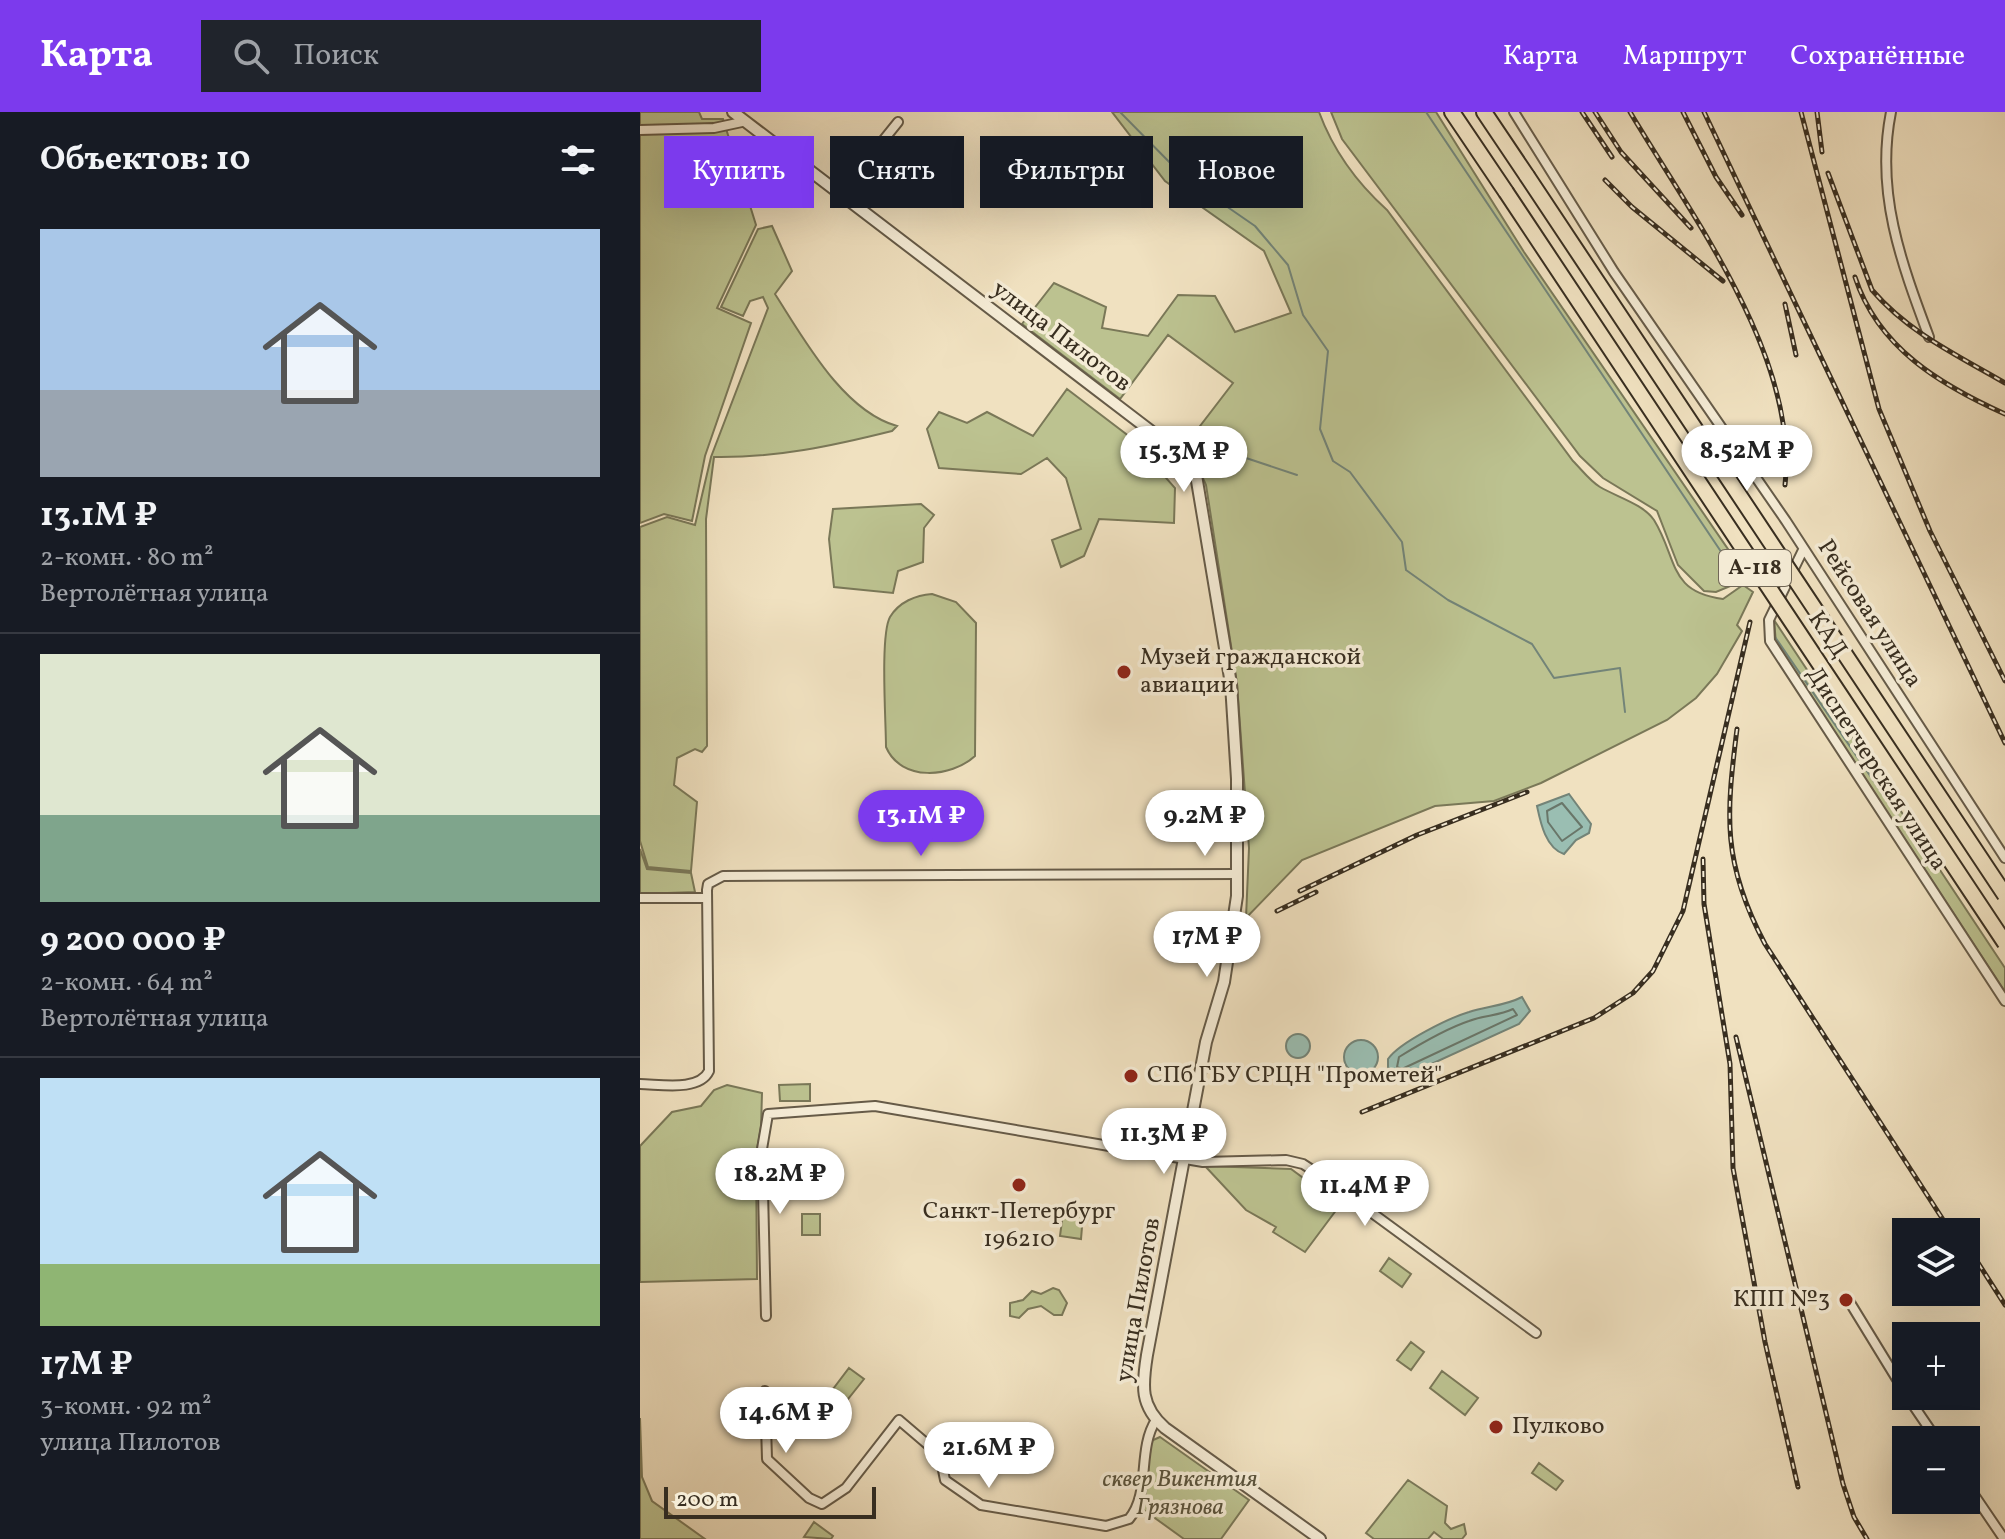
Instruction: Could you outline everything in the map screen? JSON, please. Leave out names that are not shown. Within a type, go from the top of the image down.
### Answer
[{"type":"highway","name":"КАД","points":[[1452,112],[2005,943]]},
{"type":"highway","name":"КАД","points":[[1484,112],[2005,895]]},
{"type":"street","name":"улица Пилотов","points":[[733,112],[742,122],[830,187]]},
{"type":"street","name":"Рейсовая улица","points":[[1514,112],[1614,272],[1803,550],[2005,858]]},
{"type":"street","points":[[1891,112],[1884,165],[1889,210],[1900,258],[1929,337]]},
{"type":"street","points":[[640,130],[714,128],[742,122]]},
{"type":"street","points":[[887,136],[898,122]]},
{"type":"street","name":"улица Пилотов","points":[[858,208],[1177,451],[1196,475],[1231,684],[1237,779],[1238,874],[1230,953],[1206,1042],[1143,1385],[1145,1405],[1156,1420]]},
{"type":"street","name":"Диспетчерская улица","points":[[1803,550],[1769,620],[1770,641],[2005,1001]]},
{"type":"street","points":[[640,1084],[688,1084],[700,1081],[709,1071],[706,898],[708,884],[723,876],[772,873],[1238,874]]},
{"type":"street","points":[[640,898],[706,898]]},
{"type":"street","points":[[766,1316],[762,1149],[768,1114],[875,1106],[1184,1159],[1220,1163],[1286,1160],[1303,1164],[1536,1333]]},
{"type":"street","points":[[1849,1301],[1892,1371]]},
{"type":"street","points":[[765,1391],[767,1459],[809,1498],[822,1504],[846,1488],[899,1420],[940,1455],[945,1480],[981,1505],[1115,1525],[1129,1519],[1136,1509],[1147,1440],[1156,1420],[1320,1539]]},
{"type":"street","points":[[1980,1504],[2004,1539]]},
{"type":"green space","points":[[640,112],[699,112],[702,119],[723,119],[728,136],[664,136],[664,208],[751,208],[756,225],[717,308],[751,323],[705,456],[692,521],[664,514],[640,523]]},
{"type":"green space","points":[[1112,112],[1319,112],[1331,140],[1347,165],[1387,210],[1589,479],[1649,514],[1662,534],[1677,572],[1692,589],[1723,599],[1743,585],[1753,592],[1737,625],[1742,631],[1717,674],[1696,698],[1667,720],[1541,783],[1494,801],[1435,806],[1302,860],[1246,918],[1249,848],[1237,684],[1206,485],[1194,458],[1184,447],[1233,383],[1168,335],[1120,399],[1022,324],[1054,283],[1106,307],[1102,328],[1148,336],[1178,295],[1215,296],[1235,332],[1291,313],[1264,251],[1203,208],[1303,208],[1303,136],[1169,136],[1169,184],[1153,165],[1153,136],[1130,136]]},
{"type":"green space","points":[[1331,112],[1436,112],[1524,252],[1743,571],[1740,582],[1716,592],[1704,591],[1678,565],[1657,511],[1603,478],[1580,456],[1342,139]]},
{"type":"green space","points":[[772,226],[792,271],[775,294],[812,352],[842,390],[877,418],[897,426],[892,431],[804,450],[714,457],[706,519],[707,746],[702,752],[695,749],[677,758],[674,785],[697,802],[691,871],[648,867],[640,841],[640,527],[667,517],[695,525],[711,457],[768,308],[763,297],[750,301],[743,316],[721,307],[758,229]]},
{"type":"green space","points":[[1067,389],[1130,437],[1175,488],[1174,523],[1099,519],[1084,556],[1061,567],[1052,540],[1081,529],[1066,478],[1047,458],[1021,474],[939,468],[927,429],[939,412],[967,423],[987,412],[1033,436]]},
{"type":"green space","points":[[921,504],[934,515],[924,528],[923,562],[898,571],[893,593],[834,587],[829,539],[833,509]]},
{"type":"green space","points":[[932,594],[956,602],[976,623],[975,756],[953,769],[927,773],[903,766],[886,747],[884,659],[890,617],[908,600]]},
{"type":"green space","points":[[1774,620],[2005,968],[2005,992],[1776,643]]},
{"type":"green space","points":[[640,849],[647,869],[691,873],[695,892],[640,894]]},
{"type":"green space","points":[[810,1084],[810,1101],[780,1101],[779,1085]]},
{"type":"green space","points":[[727,1085],[762,1093],[756,1155],[757,1279],[640,1282],[640,1146],[672,1112],[701,1106],[714,1090]]},
{"type":"green space","points":[[1142,1121],[1151,1130],[1142,1139],[1133,1130]]},
{"type":"green space","points":[[1205,1166],[1291,1169],[1340,1205],[1305,1252],[1273,1232],[1276,1227],[1246,1210]]},
{"type":"green space","points":[[1063,1213],[1083,1215],[1081,1239],[1060,1236]]},
{"type":"green space","points":[[802,1214],[820,1214],[820,1235],[802,1235]]},
{"type":"green space","points":[[1389,1258],[1411,1274],[1402,1287],[1380,1271]]},
{"type":"green space","points":[[1053,1288],[1059,1290],[1067,1303],[1062,1315],[1054,1315],[1041,1306],[1028,1309],[1019,1318],[1010,1316],[1010,1303],[1023,1300],[1032,1291],[1041,1294]]},
{"type":"green space","points":[[1411,1342],[1424,1352],[1411,1370],[1397,1360]]},
{"type":"green space","points":[[849,1368],[864,1379],[844,1404],[830,1393]]},
{"type":"green space","points":[[1442,1371],[1478,1398],[1465,1415],[1430,1388]]},
{"type":"green space","points":[[640,1418],[642,1477],[652,1501],[705,1539],[640,1539]]},
{"type":"green space","name":"сквер Викентия Грязнова","points":[[1160,1437],[1249,1500],[1221,1539],[1184,1539],[1141,1508],[1151,1441]]},
{"type":"green space","points":[[1539,1463],[1563,1481],[1556,1490],[1532,1473]]},
{"type":"green space","points":[[1408,1480],[1447,1506],[1445,1523],[1451,1529],[1464,1524],[1466,1534],[1462,1539],[1443,1539],[1434,1532],[1428,1539],[1374,1539],[1366,1533]]},
{"type":"green space","points":[[814,1522],[833,1536],[831,1539],[804,1537]]},
{"type":"water","points":[[1569,794],[1591,824],[1589,833],[1576,840],[1564,854],[1548,840],[1537,806]]},
{"type":"water","points":[[1522,997],[1530,1011],[1519,1024],[1403,1077],[1396,1078],[1388,1067],[1388,1059],[1394,1052],[1426,1031],[1460,1015]]},
{"type":"water","points":[[1298,1034],[1307,1037],[1310,1046],[1307,1055],[1298,1058],[1289,1055],[1286,1046],[1289,1037]]},
{"type":"water","points":[[1361,1040],[1373,1045],[1378,1057],[1373,1069],[1361,1074],[1349,1069],[1344,1057],[1349,1045]]},
{"type":"waterway","points":[[1120,112],[1184,177],[1255,226],[1288,265],[1303,315],[1328,351],[1320,429],[1333,461],[1350,472],[1402,542],[1406,570],[1448,600],[1532,644],[1554,678],[1620,668],[1625,712]]},
{"type":"waterway","points":[[1426,112],[1734,571]]},
{"type":"waterway","points":[[1228,452],[1297,475]]},
{"type":"waterway","points":[[1775,637],[1921,850]]},
{"type":"railway","points":[[1582,112],[1612,157]]},
{"type":"railway","points":[[1595,112],[1621,152],[1691,228]]},
{"type":"railway","points":[[1630,112],[1710,243],[1759,339],[1776,388],[1785,437],[1785,485]]},
{"type":"railway","points":[[1683,112],[1716,177],[1742,215]]},
{"type":"railway","points":[[1704,112],[2005,743]]},
{"type":"railway","points":[[1801,112],[1879,409],[1930,531],[2005,681]]},
{"type":"railway","points":[[1817,112],[1822,152]]},
{"type":"railway","points":[[1828,173],[1872,290],[1918,331],[2005,383]]},
{"type":"railway","points":[[1605,180],[1632,207],[1723,281]]},
{"type":"railway","points":[[1855,277],[1865,302],[1896,344],[1935,377],[2005,414]]},
{"type":"railway","points":[[1785,304],[1796,355]]},
{"type":"railway","points":[[1362,1112],[1594,1018],[1633,993],[1653,971],[1683,911],[1750,622]]},
{"type":"railway","points":[[1737,729],[1731,788],[1731,839],[1734,863],[1751,915],[1765,944],[1942,1218]]},
{"type":"railway","points":[[1300,891],[1417,835],[1527,792]]},
{"type":"railway","points":[[1703,859],[1704,904],[1730,1064],[1733,1168],[1765,1342],[1798,1487]]},
{"type":"railway","points":[[1277,911],[1316,892]]},
{"type":"railway","points":[[1736,1037],[1843,1484],[1854,1517],[1867,1539]]},
{"type":"railway","points":[[1980,1266],[2005,1305]]},
{"type":"place","name":"Музей гражданской авиации","points":[[1124,672]]},
{"type":"place","name":"СПб ГБУ СРЦН \"Прометей\"","points":[[1131,1076]]},
{"type":"place","name":"Санкт-Петербург 196210","points":[[1019,1185]]},
{"type":"place","name":"КПП №3","points":[[1846,1300]]},
{"type":"place","name":"Пулково","points":[[1496,1427]]}]
